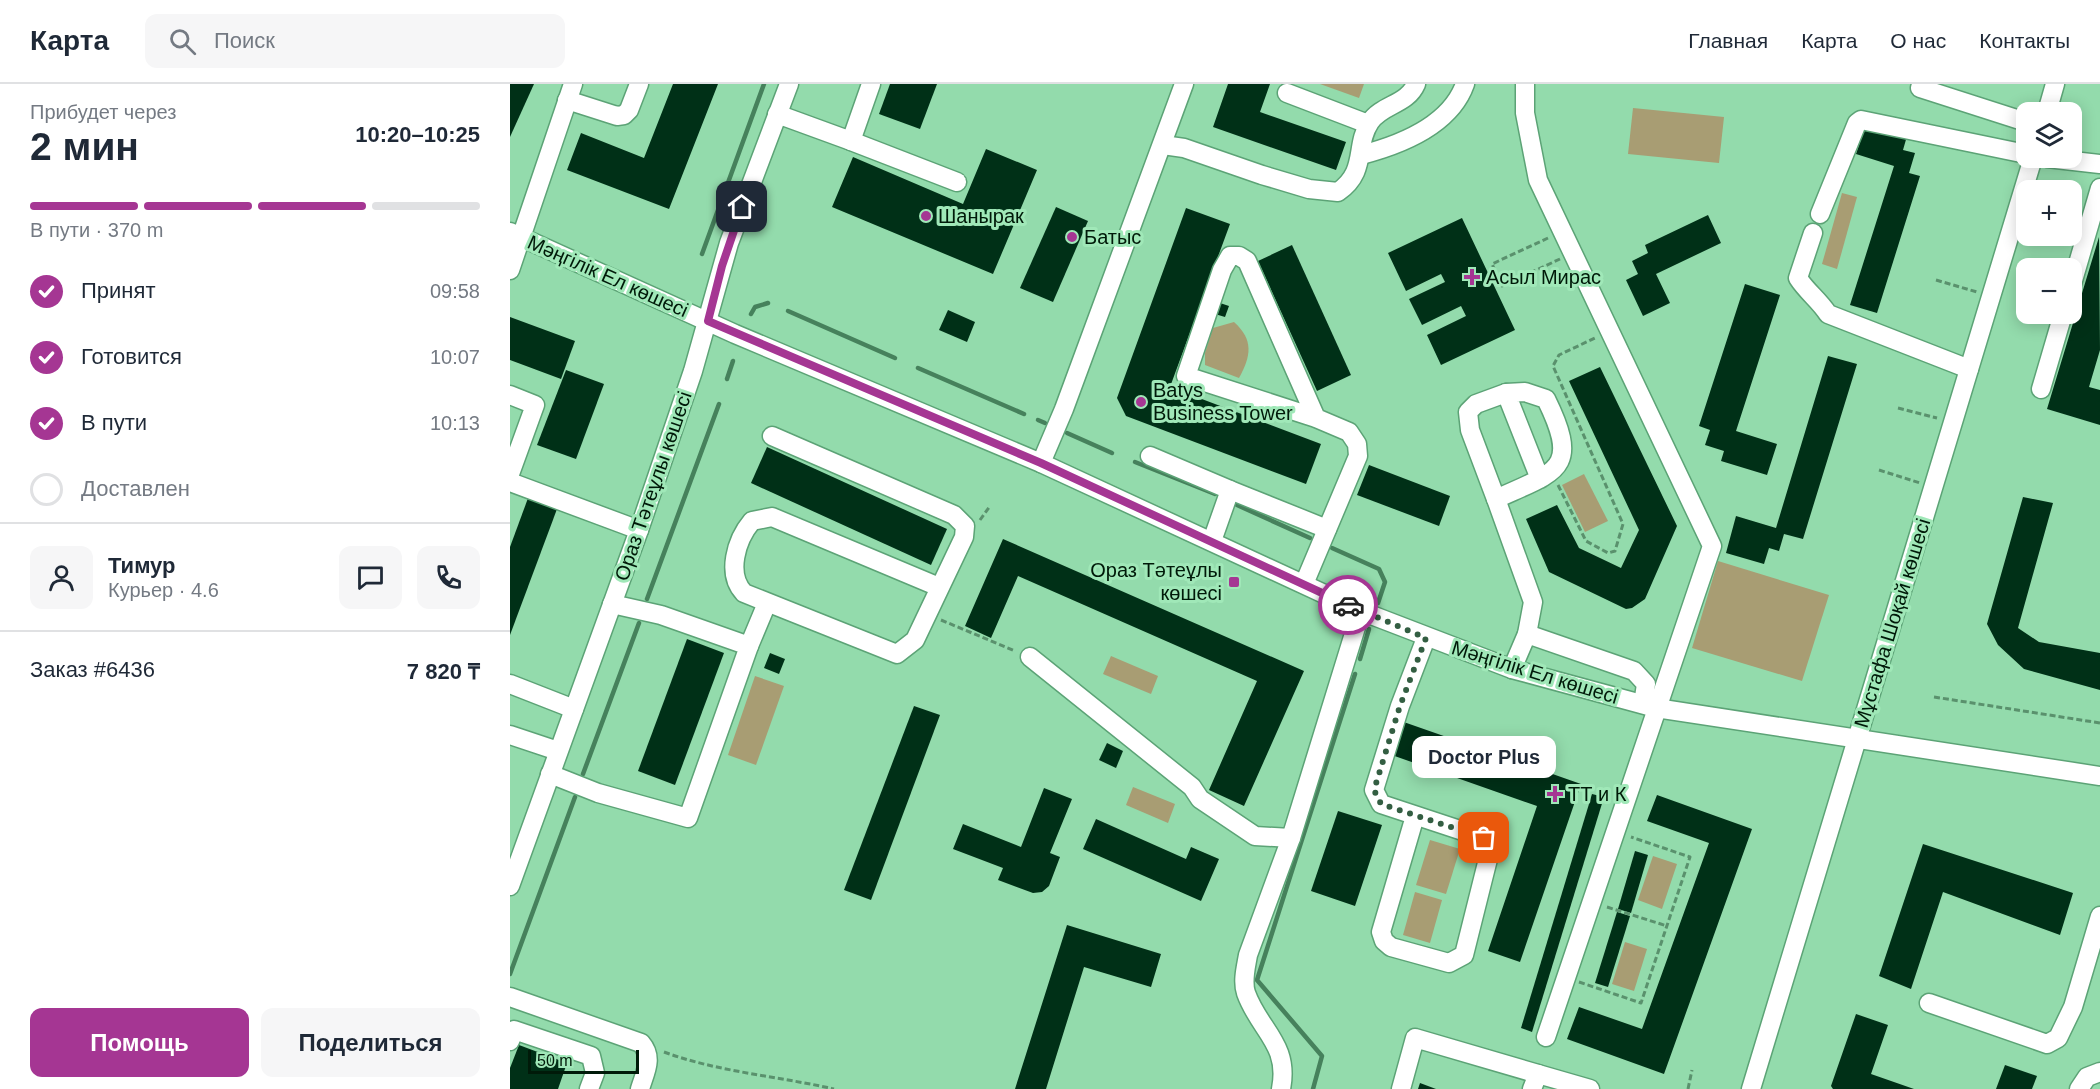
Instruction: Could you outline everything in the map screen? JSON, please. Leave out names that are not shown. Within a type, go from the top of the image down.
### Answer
[{"type":"street","points":[[510,270],[515,235],[570,92],[617,116],[624,115],[629,110],[639,84]]},
{"type":"street","name":"Ораз Тәтеұлы көшесі","points":[[510,886],[639,530],[708,321],[729,243],[789,84]]},
{"type":"street","points":[[851,141],[871,84]]},
{"type":"street","points":[[1041,463],[1064,409],[1185,84]]},
{"type":"street","points":[[1163,144],[1184,148],[1310,189],[1338,192],[1352,182],[1368,124],[1378,113],[1411,95],[1416,84]]},
{"type":"street","points":[[1361,155],[1388,148],[1412,137],[1433,123],[1448,112],[1465,84]]},
{"type":"street","points":[[1525,84],[1526,113],[1538,180],[1712,546],[1650,706],[1615,832],[1546,1036]]},
{"type":"street","points":[[2050,102],[2055,84]]},
{"type":"street","points":[[1916,85],[2016,119]]},
{"type":"street","points":[[1287,93],[1368,124]]},
{"type":"street","points":[[777,114],[957,183]]},
{"type":"street","points":[[1820,214],[1857,123],[1861,120],[2016,152]]},
{"type":"street","points":[[2082,162],[2100,164]]},
{"type":"street","name":"Мұстафа Шоқай көшесі","points":[[1751,1089],[2030,168]]},
{"type":"street","points":[[2080,258],[2100,188]]},
{"type":"street","points":[[1813,234],[1798,278],[1805,289],[1818,298],[1828,314],[1969,369]]},
{"type":"street","name":"Мәңгілік Ел көшесі","points":[[515,235],[708,321],[1041,463],[1361,611],[1426,638],[1512,669],[1650,706],[2100,776]]},
{"type":"street","points":[[1304,584],[1358,456],[1357,444],[1349,432],[1316,418],[1186,376],[1222,270],[1230,255],[1239,256],[1247,261],[1316,418]]},
{"type":"street","points":[[2041,389],[2060,324]]},
{"type":"street","points":[[1496,499],[1546,476],[1560,465],[1563,452],[1560,427],[1546,399],[1525,392],[1506,393],[1476,404],[1468,412],[1470,430],[1533,602],[1527,634],[1512,669]]},
{"type":"street","points":[[1506,393],[1546,476]]},
{"type":"street","points":[[510,395],[536,405],[510,474]]},
{"type":"street","points":[[772,436],[954,515],[965,526],[964,537],[915,640],[897,654],[744,593],[733,577],[736,556],[743,536],[752,521],[772,517],[939,587]]},
{"type":"street","points":[[1150,456],[1327,529]]},
{"type":"street","points":[[510,482],[639,530]]},
{"type":"street","points":[[1212,541],[1230,490]]},
{"type":"street","points":[[550,774],[598,793],[688,818],[749,646],[767,603]]},
{"type":"street","points":[[612,604],[661,615],[749,646]]},
{"type":"street","points":[[1281,1089],[1282,1059],[1274,1039],[1246,993],[1244,976],[1248,955],[1291,838],[1361,611]]},
{"type":"street","points":[[1527,634],[1634,671],[1646,684],[1650,706]]},
{"type":"street","points":[[1415,816],[1381,932],[1384,941],[1391,947],[1449,963],[1464,955],[1491,847],[1484,838],[1381,804],[1374,790],[1400,706],[1426,638]]},
{"type":"street","points":[[1030,657],[1192,787],[1200,799],[1255,836],[1291,838]]},
{"type":"street","points":[[510,684],[574,709]]},
{"type":"street","points":[[510,735],[558,751]]},
{"type":"street","points":[[1929,1003],[2047,1044],[2058,1038],[2073,1006],[2100,916]]},
{"type":"street","points":[[510,997],[641,1043],[647,1050],[649,1061],[640,1089]]},
{"type":"street","points":[[510,1041],[514,1030],[591,1056],[595,1073],[589,1089]]},
{"type":"street","points":[[1401,1089],[1415,1038],[1535,1082],[1590,1089]]},
{"type":"street","points":[[2079,1089],[2087,1077],[2100,1072]]},
{"type":"path","points":[[1563,231],[1492,264],[1502,286],[1574,253]]},
{"type":"path","points":[[1936,280],[1991,296]]},
{"type":"path","points":[[1546,476],[1586,541],[1608,553],[1615,551],[1623,524],[1553,366],[1559,355],[1610,330]]},
{"type":"path","points":[[1899,408],[1953,422]]},
{"type":"path","points":[[1879,470],[1933,488]]},
{"type":"path","points":[[928,615],[1030,657]]},
{"type":"path","points":[[1934,698],[2100,723]]},
{"type":"path","points":[[1566,977],[1641,1003],[1667,927],[1690,857],[1615,832]]},
{"type":"path","points":[[1591,902],[1667,927]]},
{"type":"path","points":[[647,1050],[656,1050],[700,1065],[783,1077],[834,1089]]},
{"type":"path","points":[[1688,1089],[1692,1070]]},
{"type":"shaded area","points":[[1320,84],[1364,84],[1359,98]]},
{"type":"shaded area","points":[[1633,108],[1724,117],[1719,163],[1628,154]]},
{"type":"shaded area","points":[[1842,193],[1857,197],[1837,269],[1822,264]]},
{"type":"shaded area","points":[[1234,322],[1248,342],[1248,355],[1239,378],[1205,365],[1205,353],[1213,328]]},
{"type":"shaded area","points":[[1584,474],[1608,521],[1585,532],[1562,485]]},
{"type":"shaded area","points":[[1718,561],[1829,595],[1802,681],[1692,648]]},
{"type":"shaded area","points":[[1111,656],[1158,676],[1151,694],[1103,674]]},
{"type":"shaded area","points":[[755,676],[784,686],[756,765],[728,755]]},
{"type":"shaded area","points":[[1133,787],[1175,804],[1168,823],[1126,805]]},
{"type":"shaded area","points":[[1430,840],[1460,849],[1446,894],[1416,885]]},
{"type":"shaded area","points":[[1653,856],[1677,864],[1662,909],[1638,900]]},
{"type":"shaded area","points":[[1415,892],[1442,900],[1430,943],[1403,935]]},
{"type":"shaded area","points":[[1625,942],[1647,949],[1634,991],[1612,984]]},
{"type":"building","points":[[510,84],[534,84],[510,137]]},
{"type":"building","points":[[673,84],[718,84],[669,209],[567,170],[581,133],[644,158]]},
{"type":"building","points":[[890,84],[937,84],[920,129],[879,114]]},
{"type":"building","points":[[1228,84],[1270,84],[1260,112],[1346,142],[1336,170],[1213,127]]},
{"type":"building","points":[[1866,124],[1907,136],[1903,150],[1915,153],[1909,173],[1920,176],[1877,313],[1850,305],[1894,166],[1856,154]]},
{"type":"building","points":[[986,149],[1037,170],[993,274],[832,207],[853,157],[963,204]]},
{"type":"building","points":[[1056,207],[1088,221],[1053,302],[1020,288]]},
{"type":"building","points":[[1186,208],[1230,224],[1170,387],[1321,444],[1306,484],[1126,416],[1117,398]]},
{"type":"building","points":[[1708,215],[1721,243],[1656,274],[1670,303],[1643,316],[1626,280],[1638,274],[1632,261],[1648,253],[1645,245]]},
{"type":"building","points":[[1462,218],[1515,330],[1441,365],[1427,335],[1466,316],[1461,306],[1422,325],[1409,299],[1445,282],[1441,274],[1406,291],[1388,253]]},
{"type":"building","points":[[2099,237],[2100,350],[2089,387],[2100,390],[2100,425],[2047,409],[2073,324],[2082,324],[2082,293]]},
{"type":"building","points":[[1292,245],[1351,375],[1317,391],[1258,261]]},
{"type":"building","points":[[1745,284],[1780,295],[1736,431],[1777,444],[1767,475],[1721,461],[1724,451],[1705,445],[1710,430],[1699,426]]},
{"type":"building","points":[[1220,303],[1229,306],[1225,317],[1215,314]]},
{"type":"building","points":[[948,310],[975,322],[967,342],[939,330]]},
{"type":"building","points":[[510,317],[575,341],[561,379],[510,360]]},
{"type":"building","points":[[1828,356],[1857,364],[1803,539],[1784,534],[1779,551],[1769,548],[1764,564],[1726,553],[1736,516],[1776,528]]},
{"type":"building","points":[[1600,367],[1677,526],[1645,599],[1632,608],[1626,609],[1549,572],[1526,519],[1557,505],[1579,548],[1621,568],[1639,530],[1569,381]]},
{"type":"building","points":[[566,370],[604,384],[576,459],[537,445]]},
{"type":"building","points":[[767,447],[947,529],[931,565],[751,483]]},
{"type":"building","points":[[1369,465],[1450,496],[1439,526],[1357,495]]},
{"type":"building","points":[[531,490],[560,501],[510,635],[510,547]]},
{"type":"building","points":[[2023,497],[2053,503],[2018,628],[2039,642],[2100,653],[2100,690],[2024,669],[1998,645],[1987,624]]},
{"type":"building","points":[[1003,539],[1304,671],[1244,806],[1209,790],[1257,681],[1018,576],[991,638],[965,626]]},
{"type":"building","points":[[687,639],[724,653],[675,785],[638,771]]},
{"type":"building","points":[[770,653],[785,659],[779,674],[764,668]]},
{"type":"building","points":[[914,706],[940,715],[871,900],[844,890]]},
{"type":"building","points":[[1398,720],[1581,784],[1520,962],[1488,951],[1537,806],[1386,753]]},
{"type":"building","points":[[1107,743],[1123,751],[1116,768],[1099,760]]},
{"type":"building","points":[[1044,788],[1072,799],[1050,853],[1060,857],[1049,886],[1042,892],[1033,893],[998,880],[1003,868],[953,849],[963,824],[1021,847]]},
{"type":"building","points":[[1592,794],[1604,797],[1532,1032],[1521,1028]]},
{"type":"building","points":[[1657,795],[1752,829],[1664,1074],[1567,1039],[1579,1007],[1642,1029],[1709,843],[1647,821]]},
{"type":"building","points":[[1338,811],[1382,825],[1355,906],[1311,891]]},
{"type":"building","points":[[1096,819],[1186,859],[1191,847],[1219,859],[1201,901],[1083,849]]},
{"type":"building","points":[[1923,844],[2073,893],[2060,935],[1943,892],[1911,989],[1879,976]]},
{"type":"building","points":[[1635,851],[1648,855],[1631,913],[1618,909]]},
{"type":"building","points":[[1617,912],[1630,916],[1608,987],[1595,983]]},
{"type":"building","points":[[1067,925],[1161,954],[1151,987],[1084,967],[1046,1089],[1015,1089]]},
{"type":"building","points":[[1856,1014],[1888,1025],[1871,1074],[1914,1089],[1833,1089],[1831,1086]]},
{"type":"building","points":[[519,1045],[567,1063],[558,1089],[510,1089],[510,1068]]},
{"type":"building","points":[[2005,1065],[2037,1076],[2032,1089],[1996,1089]]},
{"type":"building","points":[[1420,1083],[1436,1089],[1418,1089]]},
{"type":"waterway","points":[[702,254],[764,84]]},
{"type":"waterway","points":[[751,314],[755,307],[768,303]]},
{"type":"waterway","points":[[788,311],[895,358]]},
{"type":"waterway","points":[[727,379],[733,361]]},
{"type":"waterway","points":[[918,368],[1024,414]]},
{"type":"waterway","points":[[647,599],[719,404]]},
{"type":"waterway","points":[[1038,420],[1045,423]]},
{"type":"waterway","points":[[1067,433],[1112,453]]},
{"type":"waterway","points":[[1135,462],[1215,494]]},
{"type":"waterway","points":[[1237,505],[1310,538]]},
{"type":"waterway","points":[[1332,548],[1379,569],[1385,582],[1378,603]]},
{"type":"waterway","points":[[583,774],[639,623]]},
{"type":"waterway","points":[[1360,659],[1369,629]]},
{"type":"waterway","points":[[1313,1089],[1322,1056],[1257,980],[1355,674]]},
{"type":"waterway","points":[[510,974],[575,797]]},
{"type":"way so far","points":[[1348,605],[1426,638],[1400,706],[1374,790],[1376,798],[1381,804],[1484,838]]},
{"type":"place","name":"Шанырак","points":[[926,216]]},
{"type":"place","name":"Батыс","points":[[1072,237]]},
{"type":"place","name":"Асыл Мирас","points":[[1472,277]]},
{"type":"place","name":"Batys Business Tower","points":[[1141,402]]},
{"type":"place","name":"Ораз Тәтеұлы көшесі","points":[[1234,582]]},
{"type":"place","name":"ТТ и К","points":[[1555,794]]},
{"type":"place","name":"Doctor Plus","points":[[1484,838]]},
{"type":"route","points":[[742,207],[722,266],[708,321],[1041,463],[1348,605]]}]
